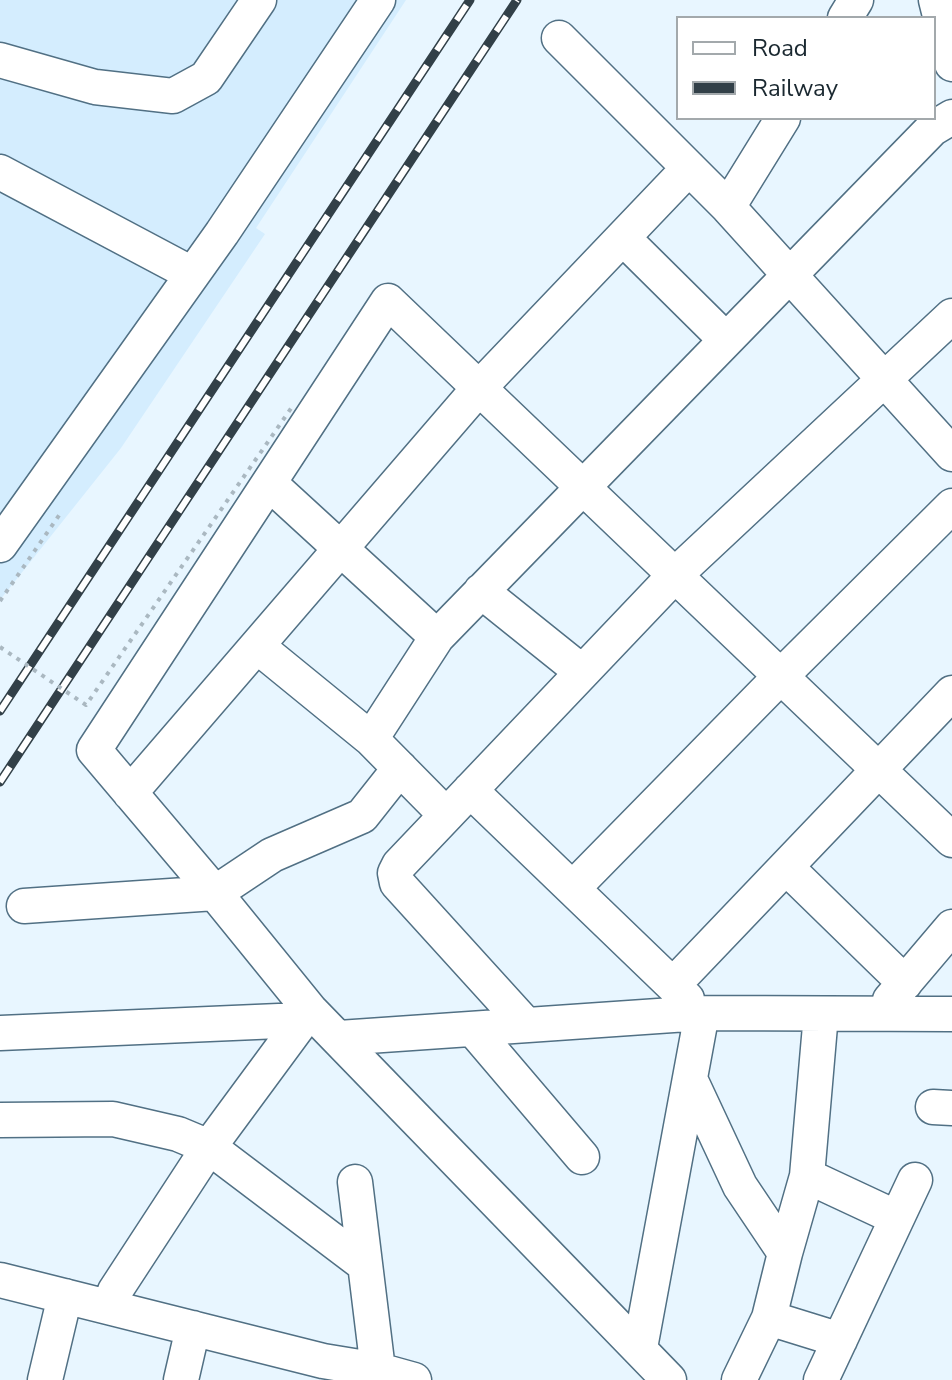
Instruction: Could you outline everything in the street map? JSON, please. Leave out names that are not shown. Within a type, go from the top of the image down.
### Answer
[{"type":"street","points":[[0,60],[95,87],[173,96],[206,78],[259,0]]},
{"type":"street","points":[[1,539],[192,274],[378,0]]},
{"type":"street","points":[[936,0],[952,64]]},
{"type":"street","points":[[559,38],[728,207],[952,454]]},
{"type":"street","points":[[371,739],[437,637],[932,129],[952,117]]},
{"type":"street","points":[[728,207],[782,120]]},
{"type":"street","points":[[130,793],[479,388],[689,168]]},
{"type":"street","points":[[0,172],[192,274]]},
{"type":"street","points":[[623,238],[726,340]]},
{"type":"street","points":[[669,1380],[339,1038],[306,1015],[215,893],[94,750],[388,301],[952,840]]},
{"type":"street","points":[[526,1025],[397,883],[395,873],[399,865],[675,575],[952,316]]},
{"type":"street","points":[[269,483],[437,637]]},
{"type":"street","points":[[574,887],[952,506]]},
{"type":"street","points":[[481,591],[582,672]]},
{"type":"street","points":[[257,646],[371,739],[446,815]]},
{"type":"street","points":[[673,985],[952,693]]},
{"type":"street","points":[[24,906],[215,893],[272,855],[362,816],[400,768]]},
{"type":"street","points":[[470,790],[702,1013]]},
{"type":"street","points":[[786,867],[905,983]]},
{"type":"street","points":[[879,1013],[952,927]]},
{"type":"street","points":[[640,1348],[702,1013]]},
{"type":"street","points":[[339,1038],[702,1013],[952,1014]]},
{"type":"street","points":[[739,1380],[769,1318],[807,1176],[821,1014]]},
{"type":"street","points":[[0,1033],[306,1015]]},
{"type":"street","points":[[110,1307],[115,1291],[209,1147],[306,1015]]},
{"type":"street","points":[[473,1029],[582,1157]]},
{"type":"street","points":[[690,1079],[740,1186],[785,1253]]},
{"type":"street","points":[[0,1120],[113,1119],[166,1130],[209,1147],[365,1265]]},
{"type":"street","points":[[807,1176],[897,1218]]},
{"type":"street","points":[[821,1380],[915,1180]]},
{"type":"street","points":[[355,1182],[378,1370]]},
{"type":"street","points":[[0,1280],[193,1328],[321,1371],[378,1370],[414,1380]]},
{"type":"street","points":[[45,1380],[65,1296]]},
{"type":"street","points":[[769,1318],[840,1340]]},
{"type":"street","points":[[181,1380],[193,1328]]},
{"type":"path","points":[[0,647],[86,705],[292,407]]},
{"type":"shaded area","points":[[0,0],[406,0],[256,228],[265,234],[121,448],[0,600]]},
{"type":"railway","points":[[0,711],[470,0]]},
{"type":"railway","points":[[0,782],[517,0]]}]
